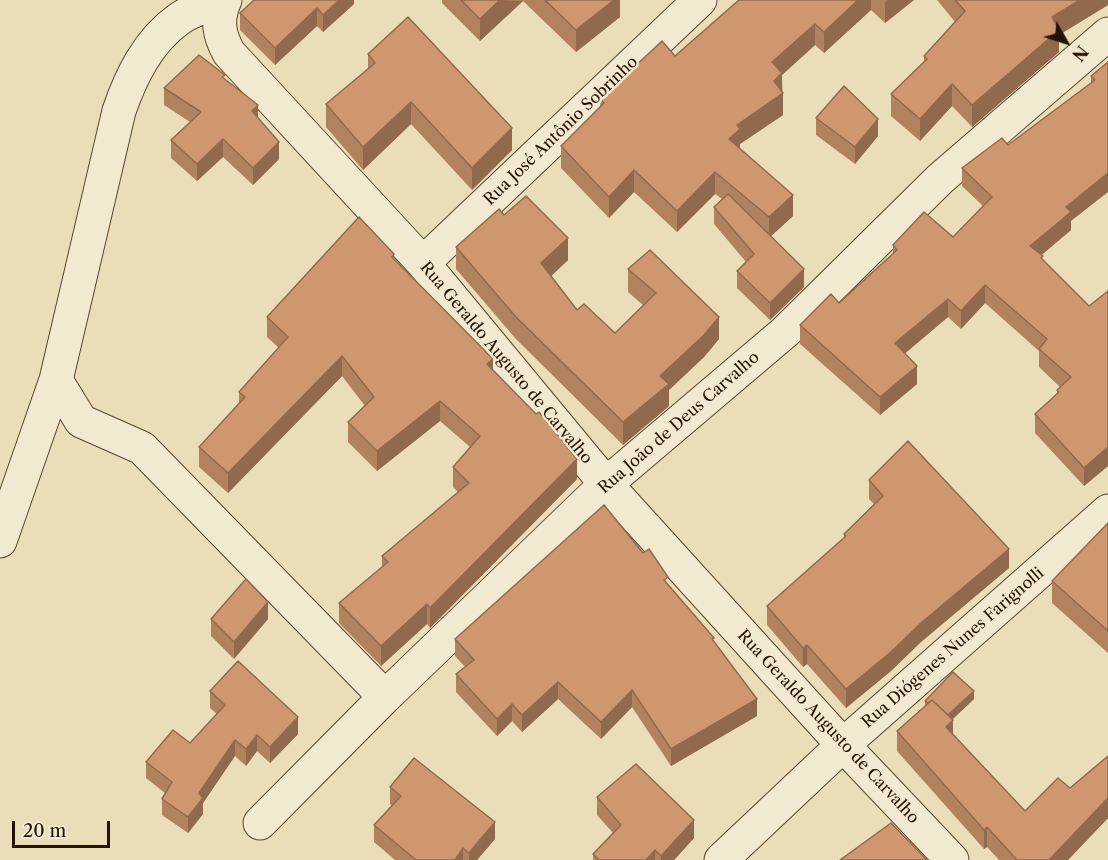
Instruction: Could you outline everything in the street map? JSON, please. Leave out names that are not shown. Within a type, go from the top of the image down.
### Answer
[{"type":"street","points":[[0,541],[56,380],[119,111],[128,84],[143,58],[164,32],[175,9],[223,0]]},
{"type":"street","name":"Rua Geraldo Augusto de Carvalho","points":[[223,0],[219,25],[222,39],[229,53],[423,263],[606,484],[843,745],[952,860]]},
{"type":"street","name":"Rua José Antônio Sobrinho","points":[[423,263],[700,0]]},
{"type":"street","name":"Rua João de Deus Carvalho","points":[[260,823],[385,697],[606,484],[785,332],[940,179],[1108,33]]},
{"type":"street","points":[[56,380],[81,421],[142,448],[385,697]]},
{"type":"street","name":"Rua Diógenes Nunes Farignolli","points":[[721,860],[843,745],[1108,511]]},
{"type":"building","points":[[254,0],[339,0],[323,15],[317,8],[275,48],[240,13]]},
{"type":"building","points":[[461,0],[500,0],[480,19]]},
{"type":"building","points":[[545,0],[614,0],[576,30]]},
{"type":"building","points":[[739,0],[858,0],[824,32],[815,24],[772,62],[782,73],[774,81],[783,93],[737,125],[740,129],[729,139],[793,195],[769,217],[715,172],[677,211],[634,170],[609,197],[561,146],[604,103],[600,99],[662,41],[675,56]]},
{"type":"building","points":[[955,0],[1080,0],[1052,17],[1059,30],[972,105],[952,84],[920,119],[891,94],[927,59],[924,56],[965,11]]},
{"type":"building","points":[[408,17],[512,128],[472,168],[411,102],[363,147],[326,104],[375,63],[368,54]]},
{"type":"building","points":[[199,55],[225,75],[222,77],[258,105],[252,111],[279,142],[253,168],[223,139],[197,164],[171,140],[201,112],[164,88]]},
{"type":"building","points":[[1108,62],[1108,173],[1066,207],[1071,212],[1030,246],[1043,256],[1041,258],[1089,306],[1108,291],[1108,447],[1084,468],[1035,414],[1059,392],[1057,390],[1071,377],[1039,349],[1047,339],[985,285],[961,311],[948,299],[895,343],[917,366],[880,397],[800,325],[831,294],[839,303],[897,250],[893,245],[924,212],[953,237],[992,197],[962,168],[1002,138],[1008,145],[1095,80],[1091,76]]},
{"type":"building","points":[[844,86],[878,119],[855,147],[816,118]]},
{"type":"building","points":[[728,194],[804,269],[770,303],[737,271],[754,254],[714,207]]},
{"type":"building","points":[[526,196],[568,238],[541,263],[577,310],[584,304],[615,333],[656,293],[628,269],[650,250],[719,317],[704,335],[660,376],[669,384],[623,422],[516,317],[456,247],[499,209],[504,215]]},
{"type":"building","points":[[359,217],[394,254],[392,257],[493,359],[487,364],[536,414],[539,412],[577,459],[430,608],[427,604],[381,646],[339,603],[388,562],[382,556],[469,483],[453,467],[480,436],[440,401],[377,451],[348,422],[374,397],[342,356],[228,473],[199,447],[245,397],[239,392],[288,337],[267,317]]},
{"type":"building","points":[[908,441],[1009,549],[846,689],[807,645],[803,648],[767,606],[846,536],[844,534],[883,496],[869,480]]},
{"type":"building","points":[[604,505],[643,553],[649,549],[668,577],[664,580],[714,638],[712,639],[757,699],[671,749],[632,690],[601,722],[558,682],[522,715],[512,704],[497,719],[456,674],[474,660],[455,639]]},
{"type":"building","points":[[1108,523],[1108,631],[1052,581]]},
{"type":"building","points":[[246,579],[268,602],[234,642],[211,619]]},
{"type":"building","points":[[238,661],[298,717],[270,747],[257,735],[246,749],[235,740],[199,793],[203,798],[188,817],[162,799],[172,782],[146,762],[173,730],[190,743],[225,705],[210,691]]},
{"type":"building","points":[[953,672],[974,691],[948,715],[932,700],[928,703],[925,701]]},
{"type":"building","points":[[932,700],[953,720],[946,727],[1025,811],[1058,778],[1070,788],[1108,756],[1108,798],[1049,860],[1017,860],[987,827],[984,830],[897,731]]},
{"type":"building","points":[[414,758],[495,822],[469,853],[463,848],[455,860],[416,860],[374,825],[401,796],[390,787]]},
{"type":"building","points":[[636,764],[694,820],[661,856],[655,850],[646,860],[599,860],[593,854],[621,825],[597,797]]},
{"type":"building","points":[[891,823],[927,860],[840,860]]}]
